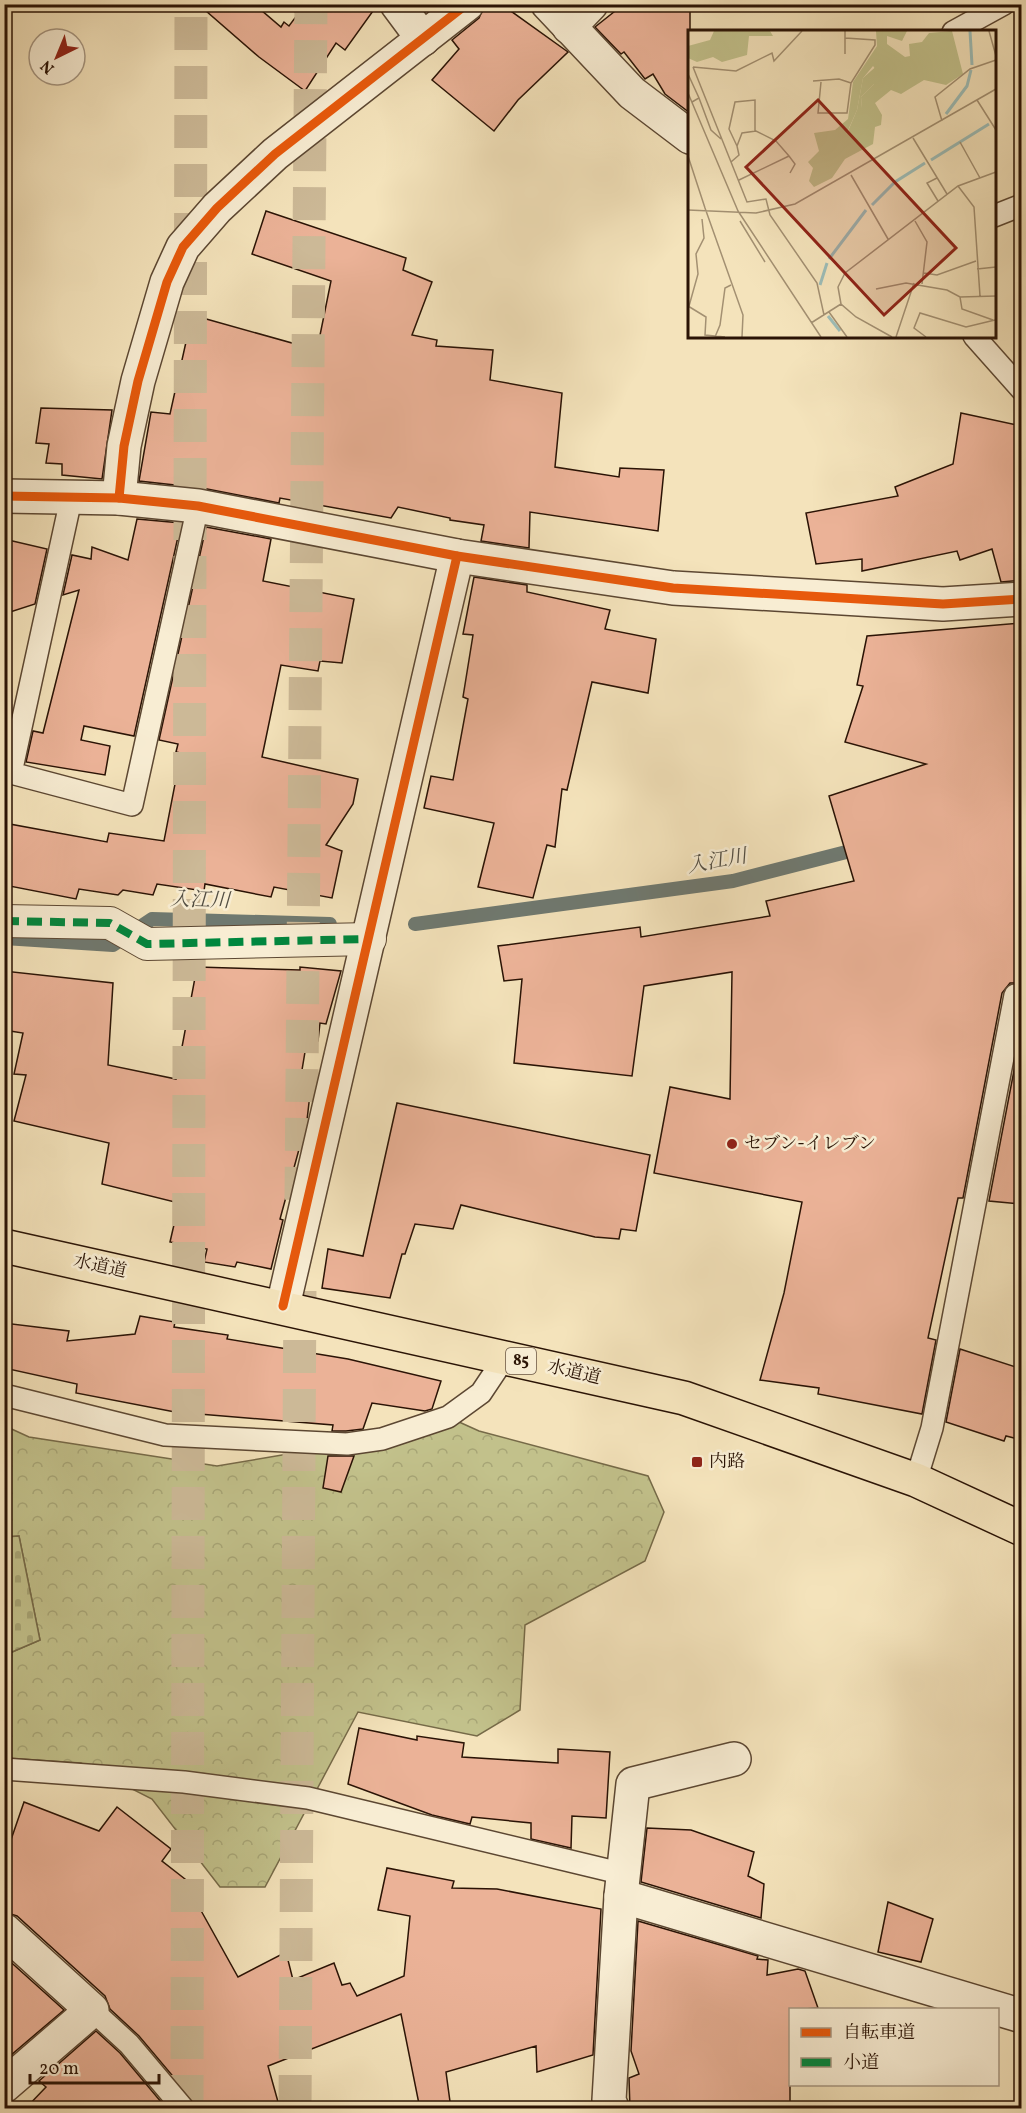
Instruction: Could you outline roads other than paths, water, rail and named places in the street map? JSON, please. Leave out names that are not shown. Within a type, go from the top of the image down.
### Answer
[{"type":"main road","name":"水道道","points":[[4,1246],[284,1306],[684,1398],[916,1480],[1022,1529]]},
{"type":"street","points":[[397,4],[423,39]]},
{"type":"street","points":[[119,498],[124,446],[138,381],[168,282],[183,247],[217,208],[275,154],[467,4]]},
{"type":"street","points":[[570,12],[632,93],[688,135]]},
{"type":"street","points":[[4,496],[71,499],[119,498],[198,506],[457,556],[673,588],[943,604],[1022,599]]},
{"type":"street","points":[[284,1306],[457,556]]},
{"type":"street","points":[[4,921],[110,923],[147,944],[370,939]]},
{"type":"street","points":[[612,2109],[609,2100],[622,1885],[633,1784],[734,1759]]},
{"type":"street","points":[[622,1885],[998,2008]]},
{"type":"street","points":[[4,1930],[92,2010],[4,2086]]},
{"type":"street","points":[[999,2008],[1022,2016]]},
{"type":"lane","points":[[957,30],[1004,4]]},
{"type":"lane","points":[[996,215],[1022,205]]},
{"type":"lane","points":[[977,338],[1022,390]]},
{"type":"lane","points":[[71,499],[11,773],[132,805],[198,506]]},
{"type":"lane","points":[[916,1480],[932,1428],[1015,995],[1022,996]]},
{"type":"lane","points":[[4,1395],[165,1435],[347,1444],[381,1439],[448,1418],[481,1394],[505,1357]]},
{"type":"lane","points":[[4,1769],[184,1782],[308,1798],[622,1885]]},
{"type":"lane","points":[[92,2010],[129,2044],[183,2109]]},
{"type":"waterway","name":"入江川","points":[[415,924],[733,881],[862,848]]},
{"type":"waterway","name":"入江川","points":[[4,938],[113,945],[152,919],[330,924]]},
{"type":"tunnel","points":[[187,2108],[191,4]]},
{"type":"tunnel","points":[[301,1200],[311,4]]},
{"type":"tunnel","points":[[295,2108],[300,1284]]},
{"type":"place","name":"セブン-イレブン","points":[[732,1144]]},
{"type":"place","name":"内路","points":[[697,1462]]}]
